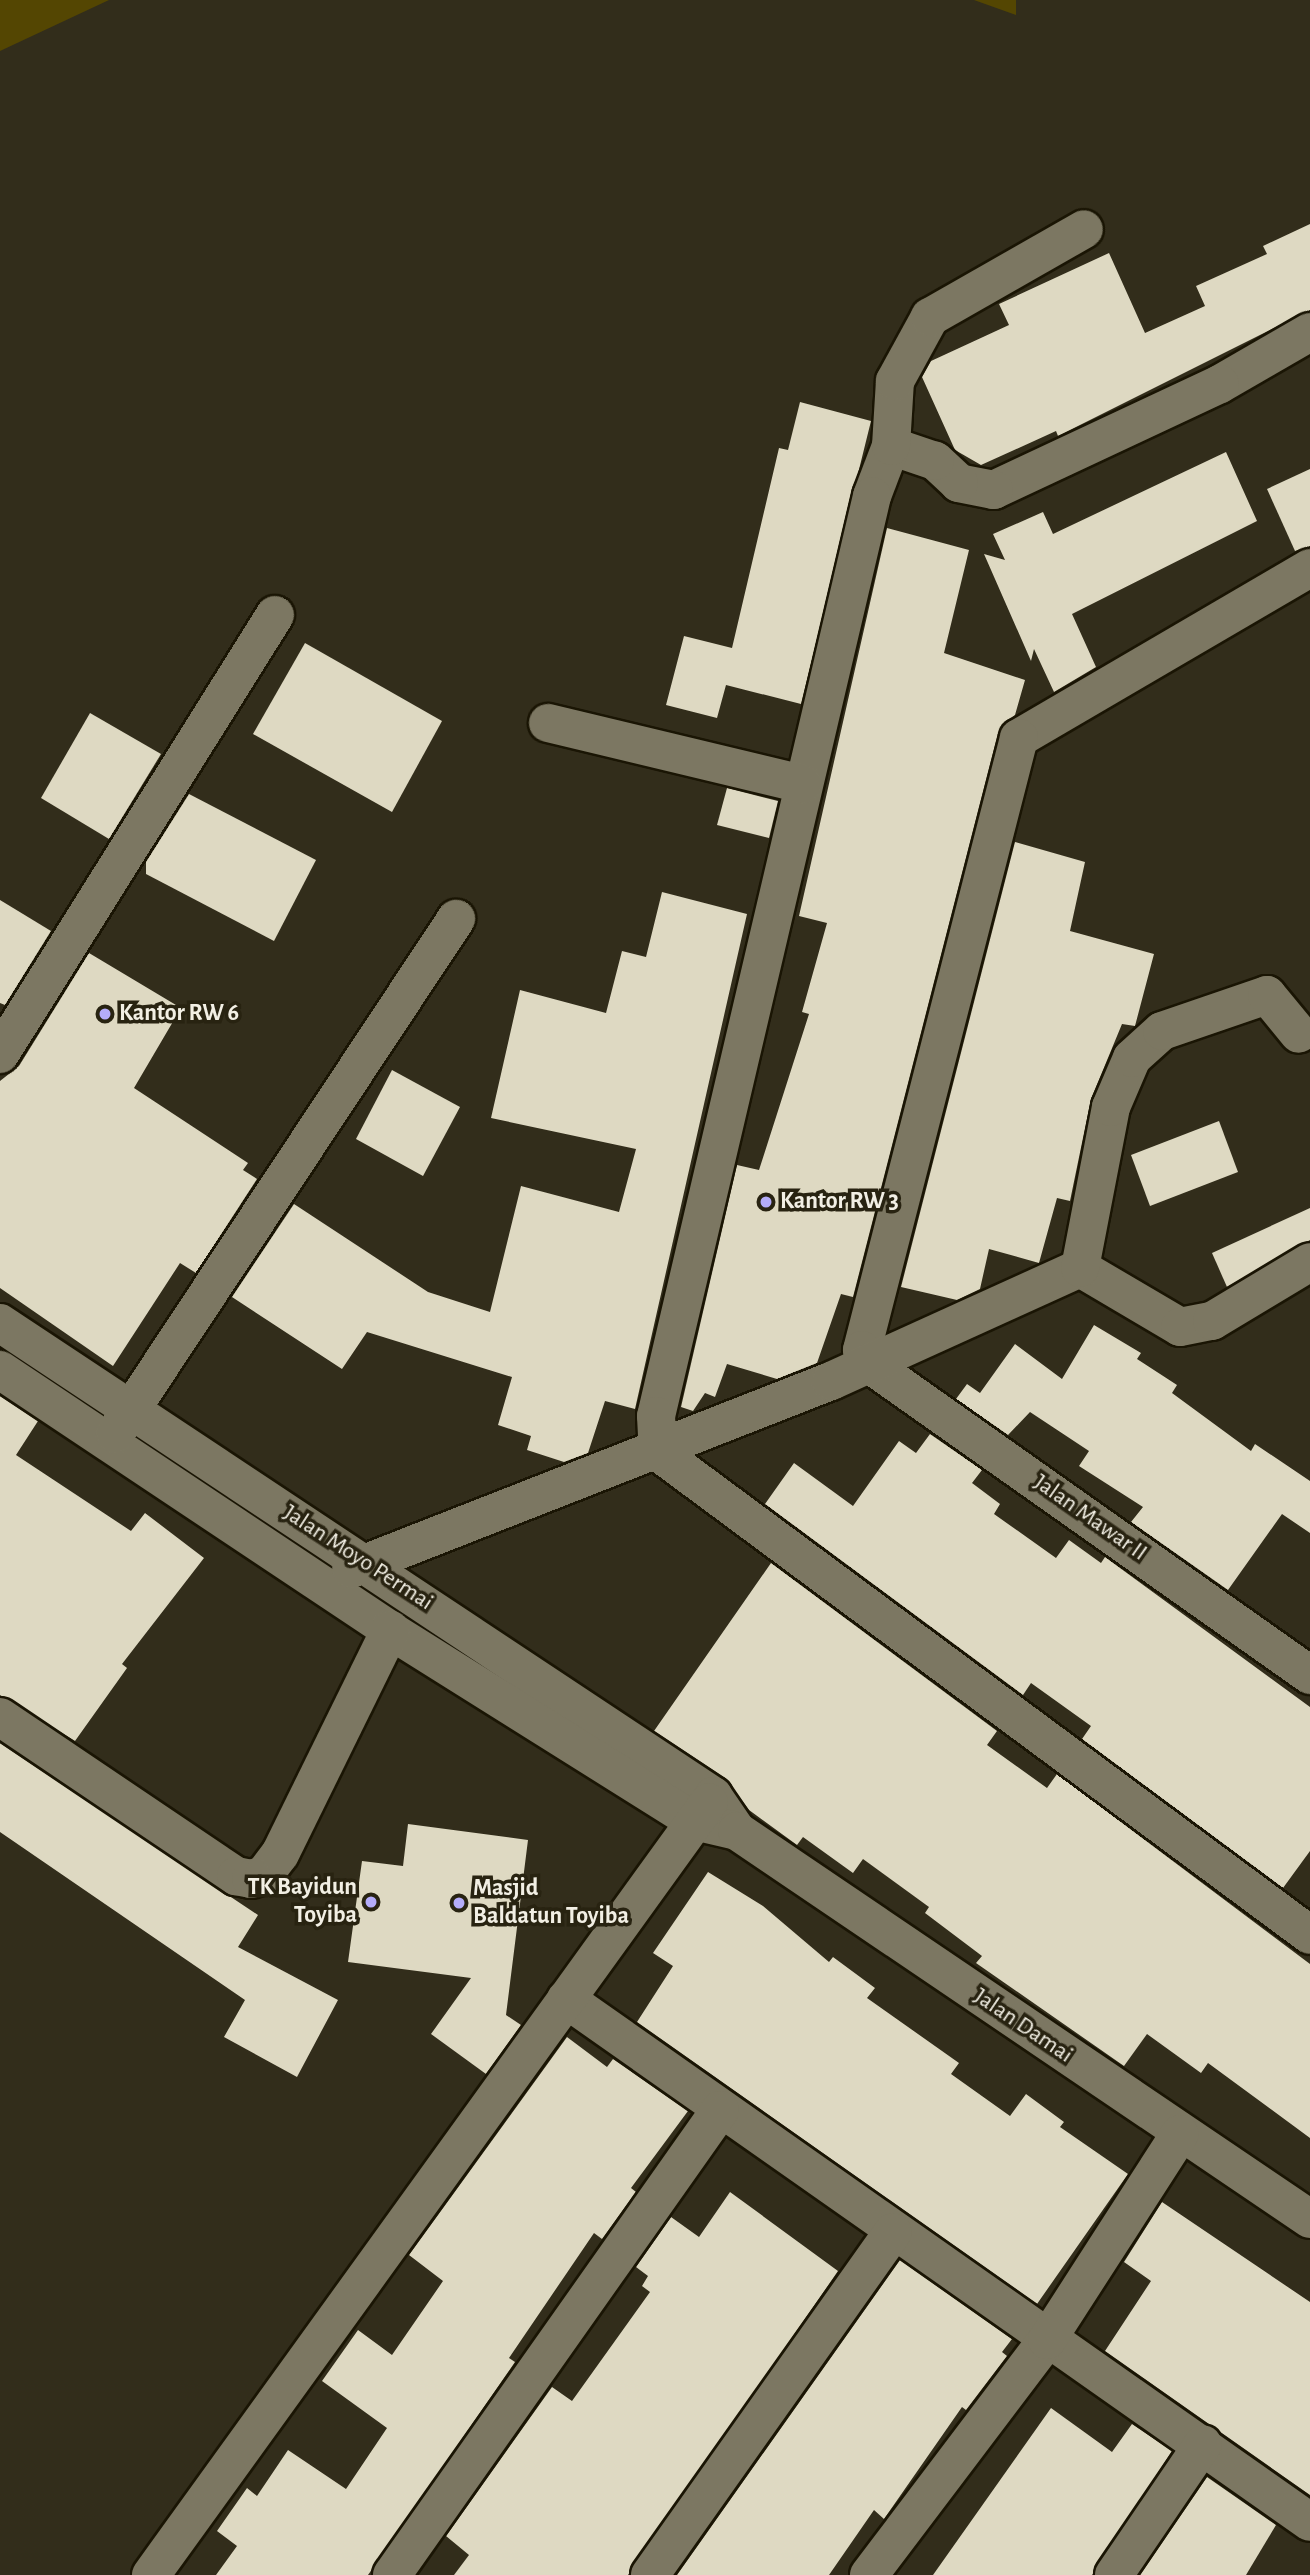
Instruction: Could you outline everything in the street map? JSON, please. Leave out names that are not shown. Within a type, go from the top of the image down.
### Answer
[{"type":"street","points":[[657,1452],[656,1416],[803,784],[874,486],[891,446],[895,382],[930,317],[1084,229]]},
{"type":"street","points":[[891,446],[935,461],[968,487],[994,490],[1220,384],[1310,332]]},
{"type":"street","points":[[868,1363],[862,1350],[1019,738],[1310,568]]},
{"type":"street","points":[[0,1054],[275,615]]},
{"type":"street","points":[[548,723],[803,784]]},
{"type":"street","points":[[108,1444],[456,919]]},
{"type":"street","points":[[1080,1268],[1111,1107],[1132,1058],[1172,1026],[1267,995],[1299,1034]]},
{"type":"street","points":[[1080,1268],[1180,1327],[1212,1321],[1310,1262]]},
{"type":"street","points":[[319,1579],[368,1563],[657,1452],[868,1363],[1080,1268]]},
{"type":"street","name":"Jalan Moyo Permai","points":[[0,1323],[130,1411],[368,1563],[704,1808]]},
{"type":"street","name":"Jalan Mawar II","points":[[868,1363],[1310,1675]]},
{"type":"street","name":"Jalan Moyo Permai","points":[[0,1370],[108,1444],[319,1579],[390,1630],[704,1808]]},
{"type":"street","points":[[657,1452],[1310,1935]]},
{"type":"street","points":[[0,1717],[236,1876],[251,1879],[264,1875],[281,1854],[390,1630]]},
{"type":"street","points":[[151,2575],[704,1808]]},
{"type":"street","name":"Jalan Damai","points":[[704,1808],[1180,2134],[1310,2219]]},
{"type":"street","points":[[566,1999],[893,2232],[1047,2340],[1203,2444],[1310,2522]]},
{"type":"street","points":[[392,2575],[720,2110]]},
{"type":"street","points":[[869,2575],[1047,2340],[1180,2134]]},
{"type":"street","points":[[650,2575],[893,2232]]},
{"type":"street","points":[[1114,2575],[1203,2444]]},
{"type":"shaded area","points":[[0,0],[109,0],[0,51]]},
{"type":"shaded area","points":[[974,0],[1016,0],[1016,15]]},
{"type":"building","points":[[1310,224],[1310,310],[1058,436],[1056,431],[981,465],[955,450],[922,377],[931,361],[1009,325],[999,304],[1109,253],[1145,333],[1205,306],[1196,286],[1267,254],[1263,246]]},
{"type":"building","points":[[800,402],[871,421],[801,704],[726,685],[717,718],[666,705],[684,636],[732,648],[779,448],[788,450]]},
{"type":"building","points":[[1226,452],[1257,521],[1072,614],[1096,667],[1054,692],[1034,649],[1031,661],[984,554],[1005,560],[993,534],[1043,512],[1053,534]]},
{"type":"building","points":[[1310,469],[1310,546],[1295,551],[1267,489]]},
{"type":"building","points":[[887,528],[969,550],[944,653],[1025,680],[1015,715],[998,733],[853,1297],[841,1294],[817,1363],[777,1379],[727,1364],[715,1397],[705,1393],[693,1411],[681,1407],[737,1165],[759,1170],[809,1014],[802,1012],[827,923],[799,916]]},
{"type":"building","points":[[305,643],[442,721],[392,812],[253,734]]},
{"type":"building","points":[[90,713],[161,754],[109,839],[41,798]]},
{"type":"building","points":[[727,788],[778,801],[769,838],[717,825]]},
{"type":"building","points":[[189,794],[316,860],[274,941],[146,874],[146,862]]},
{"type":"building","points":[[1015,842],[1085,862],[1070,931],[1154,954],[1135,1026],[1122,1024],[1091,1099],[1070,1201],[1057,1198],[1039,1263],[989,1249],[980,1289],[957,1300],[901,1287]]},
{"type":"building","points":[[662,892],[747,914],[635,1409],[605,1401],[588,1453],[564,1462],[527,1450],[531,1436],[498,1425],[512,1377],[367,1332],[342,1369],[232,1297],[294,1204],[428,1292],[490,1312],[521,1186],[619,1212],[636,1149],[491,1118],[520,990],[606,1013],[622,951],[646,957]]},
{"type":"building","points":[[0,900],[51,931],[5,1005],[0,1003]]},
{"type":"building","points":[[89,953],[181,1008],[134,1088],[248,1163],[243,1170],[257,1179],[196,1273],[180,1263],[113,1366],[0,1288],[0,1081],[19,1066]]},
{"type":"building","points":[[392,1070],[460,1107],[423,1176],[356,1139]]},
{"type":"building","points":[[1219,1121],[1238,1172],[1150,1206],[1131,1155]]},
{"type":"building","points":[[1310,1208],[1310,1240],[1227,1287],[1212,1253]]},
{"type":"building","points":[[1094,1325],[1141,1353],[1137,1359],[1177,1385],[1172,1393],[1251,1451],[1255,1444],[1310,1481],[1310,1533],[1282,1514],[1228,1590],[1131,1522],[1143,1507],[1079,1466],[1089,1451],[1030,1412],[1008,1435],[956,1399],[967,1384],[980,1393],[1015,1344],[1062,1379]]},
{"type":"building","points":[[0,1396],[38,1421],[16,1455],[131,1531],[145,1513],[204,1558],[122,1664],[127,1668],[75,1741],[0,1695]]},
{"type":"building","points":[[930,1434],[982,1470],[972,1483],[1000,1504],[994,1514],[1056,1558],[1069,1540],[1101,1563],[1105,1557],[1310,1707],[1310,1851],[1283,1888],[1082,1739],[1091,1726],[1031,1683],[1023,1695],[765,1504],[794,1463],[853,1506],[899,1441],[916,1453]]},
{"type":"building","points":[[771,1563],[997,1731],[987,1745],[1047,1788],[1057,1774],[1310,1964],[1310,2138],[1208,2063],[1201,2073],[1147,2034],[1124,2066],[976,1963],[982,1956],[925,1913],[929,1907],[863,1859],[853,1873],[803,1837],[797,1845],[749,1810],[725,1778],[654,1731]]},
{"type":"building","points":[[0,1743],[258,1915],[238,1947],[338,2000],[297,2077],[224,2037],[245,2000],[0,1832]]},
{"type":"building","name":"Masjid Baldatun Toyiba","points":[[408,1824],[528,1840],[506,2015],[521,2025],[486,2074],[431,2034],[471,1978],[348,1962],[362,1861],[403,1866]]},
{"type":"building","points":[[708,1872],[763,1906],[829,1962],[833,1957],[875,1988],[867,1998],[959,2063],[951,2074],[1010,2116],[1026,2094],[1064,2122],[1060,2127],[1128,2174],[1037,2304],[637,2022],[673,1966],[653,1953]]},
{"type":"building","points":[[567,2037],[607,2067],[613,2059],[688,2111],[631,2188],[636,2192],[602,2239],[594,2233],[509,2358],[515,2362],[368,2575],[216,2575],[237,2546],[217,2531],[247,2488],[257,2496],[288,2450],[346,2489],[387,2428],[322,2381],[358,2330],[392,2355],[443,2281],[409,2255]]},
{"type":"building","points":[[730,2192],[838,2271],[628,2575],[454,2575],[469,2555],[446,2536],[552,2387],[572,2401],[650,2292],[642,2286],[648,2276],[636,2267],[671,2217],[699,2237]]},
{"type":"building","points":[[1162,2202],[1310,2302],[1310,2495],[1105,2351],[1151,2281],[1124,2262]]},
{"type":"building","points":[[900,2260],[1012,2339],[1002,2352],[1007,2356],[966,2410],[962,2407],[884,2519],[874,2510],[829,2575],[677,2575]]},
{"type":"building","points":[[1051,2408],[1112,2452],[1132,2424],[1172,2451],[1092,2575],[933,2575]]},
{"type":"building","points":[[1207,2477],[1276,2525],[1246,2575],[1140,2575]]},
{"type":"place","name":"Kantor RW 6","points":[[105,1014]]},
{"type":"place","name":"Kantor RW 3","points":[[766,1202]]},
{"type":"place","name":"TK Bayidun Toyiba","points":[[371,1902]]},
{"type":"place","name":"Masjid Baldatun Toyiba","points":[[459,1903]]}]
